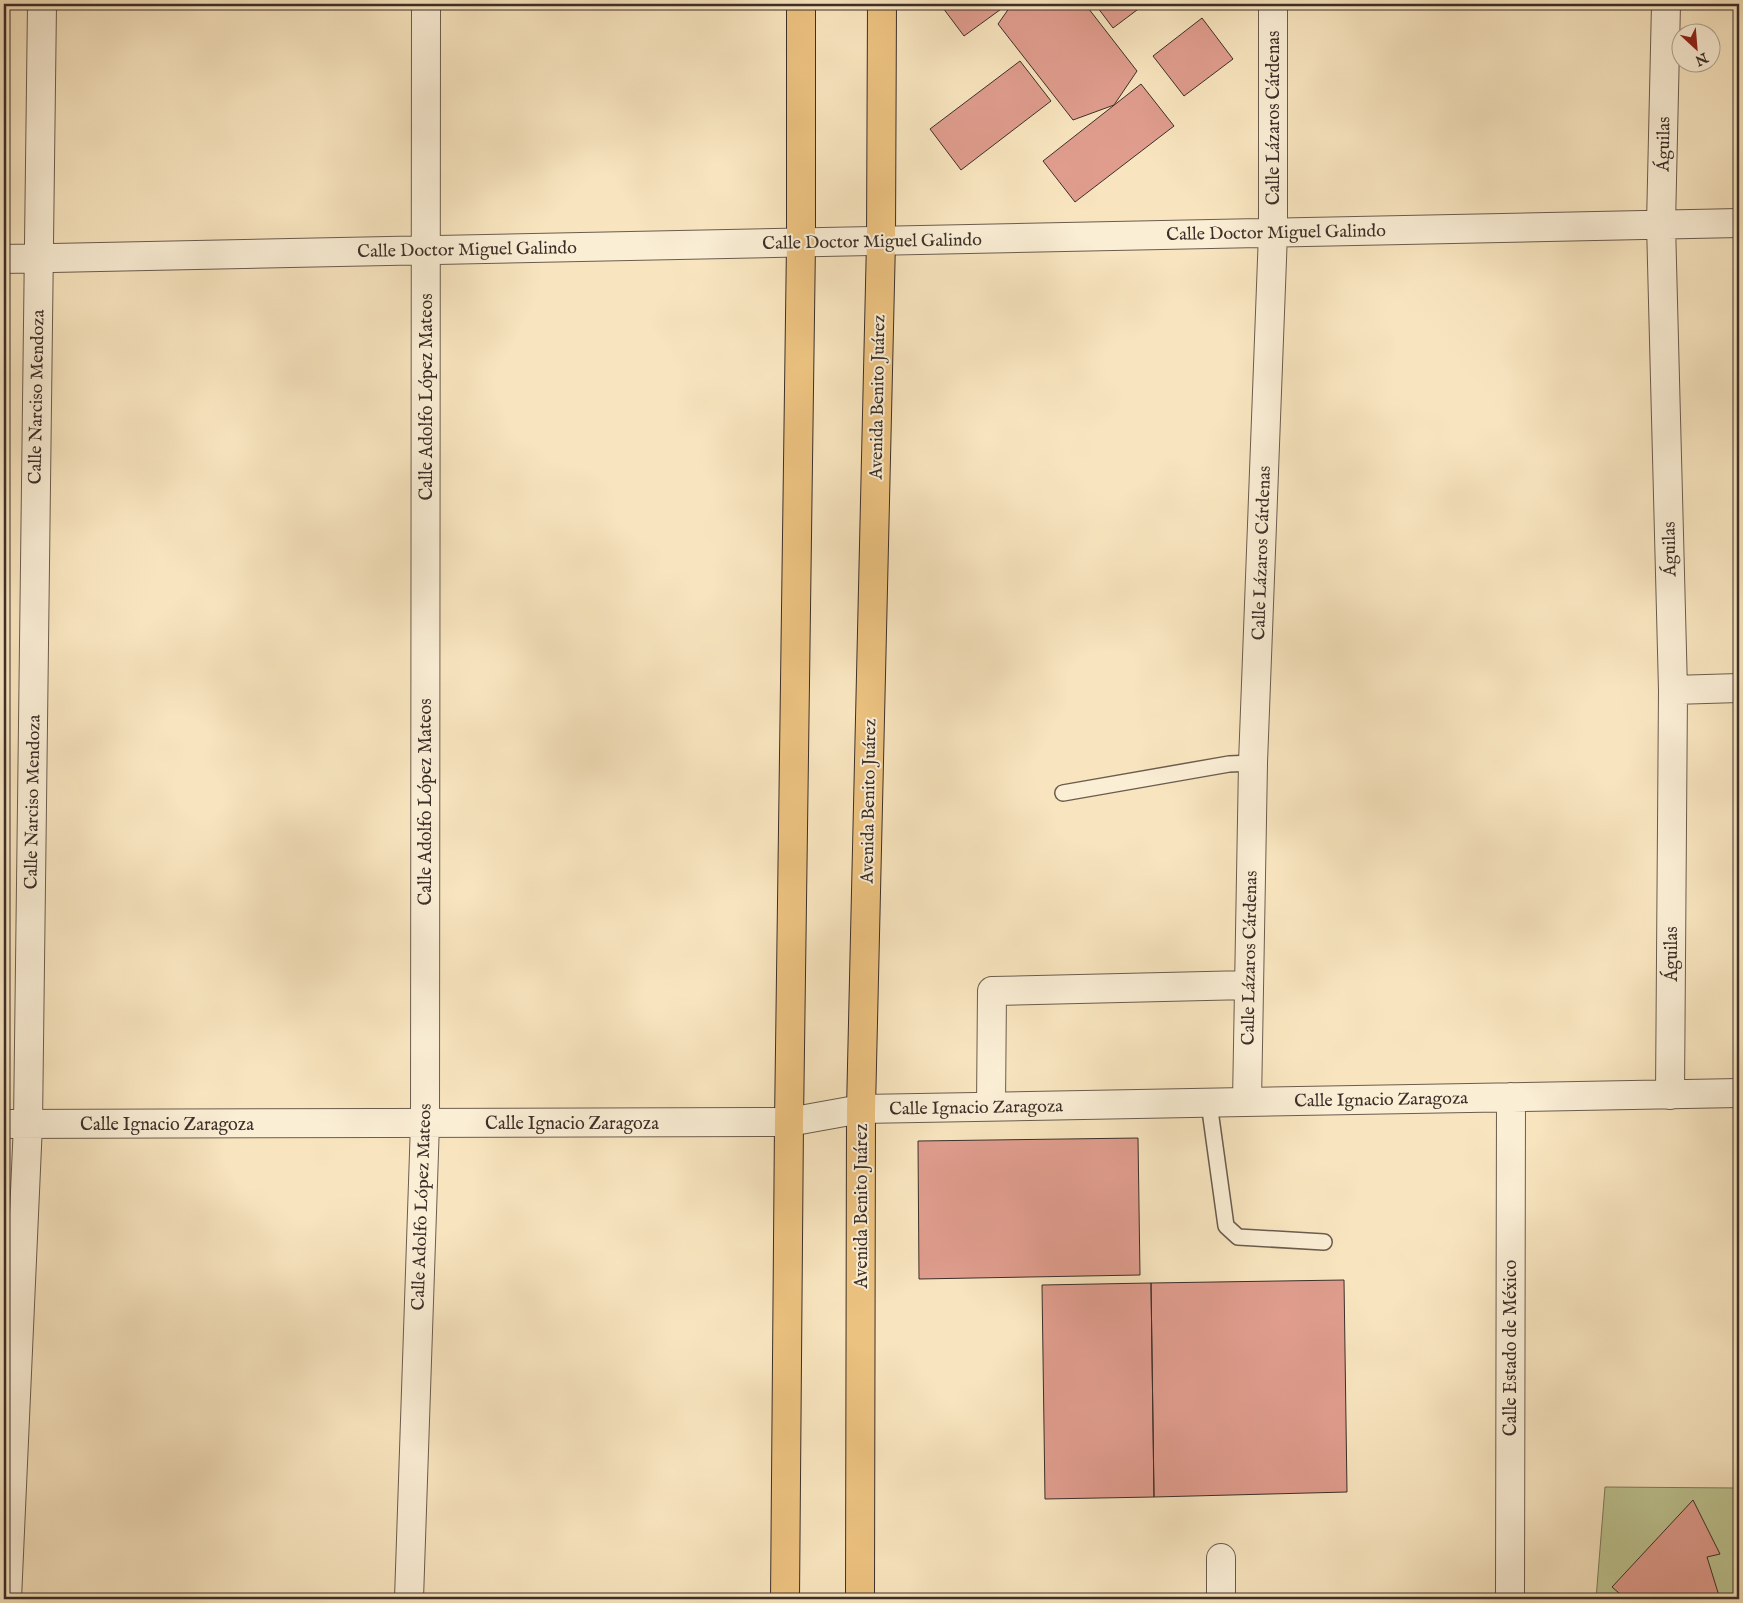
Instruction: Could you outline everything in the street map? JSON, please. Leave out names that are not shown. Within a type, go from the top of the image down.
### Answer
[{"type":"main road","points":[[785,1599],[789,1122],[801,243],[800,4]]},
{"type":"main road","name":"Avenida Benito Juárez","points":[[860,1599],[861,1109],[881,241],[882,4]]},
{"type":"street","name":"Calle Narciso Mendoza","points":[[7,1599],[16,1124],[38,258],[42,4]]},
{"type":"street","name":"Calle Adolfo López Mateos","points":[[409,1599],[424,1123],[426,4]]},
{"type":"street","name":"Calle Lázaros Cárdenas","points":[[1246,1102],[1252,763],[1273,232],[1273,4]]},
{"type":"street","name":"Águilas","points":[[1666,4],[1662,224],[1673,690],[1670,1095]]},
{"type":"street","name":"Calle Doctor Miguel Galindo","points":[[4,259],[1739,223]]},
{"type":"street","points":[[1673,690],[1739,688]]},
{"type":"street","points":[[992,1106],[992,991],[1248,985]]},
{"type":"street","name":"Calle Ignacio Zaragoza","points":[[16,1124],[789,1122],[861,1109],[1739,1093]]},
{"type":"street","name":"Calle Estado de México","points":[[1510,1599],[1511,1097]]},
{"type":"street","points":[[1221,1558],[1221,1599]]},
{"type":"lane","points":[[1063,792],[1229,764],[1252,763]]},
{"type":"lane","points":[[1209,1103],[1226,1226],[1238,1236],[1324,1242]]},
{"type":"green space","points":[[1605,1487],[1738,1488],[1739,1599],[1596,1599]]},
{"type":"building","points":[[940,4],[1008,4],[964,36]]},
{"type":"building","points":[[1012,4],[1085,4],[1137,71],[1114,105],[1073,120],[998,24]]},
{"type":"building","points":[[1095,4],[1145,4],[1113,28]]},
{"type":"building","points":[[1202,18],[1233,59],[1184,96],[1153,56]]},
{"type":"building","points":[[1020,61],[1051,101],[961,170],[930,129]]},
{"type":"building","points":[[1141,84],[1174,126],[1075,202],[1043,161]]},
{"type":"building","points":[[1138,1138],[1140,1275],[919,1279],[918,1141]]},
{"type":"building","points":[[1344,1280],[1347,1492],[1154,1497],[1151,1283]]},
{"type":"building","points":[[1151,1283],[1154,1497],[1045,1499],[1042,1285]]},
{"type":"building","points":[[1693,1500],[1720,1554],[1707,1557],[1720,1599],[1626,1599],[1612,1587]]}]
